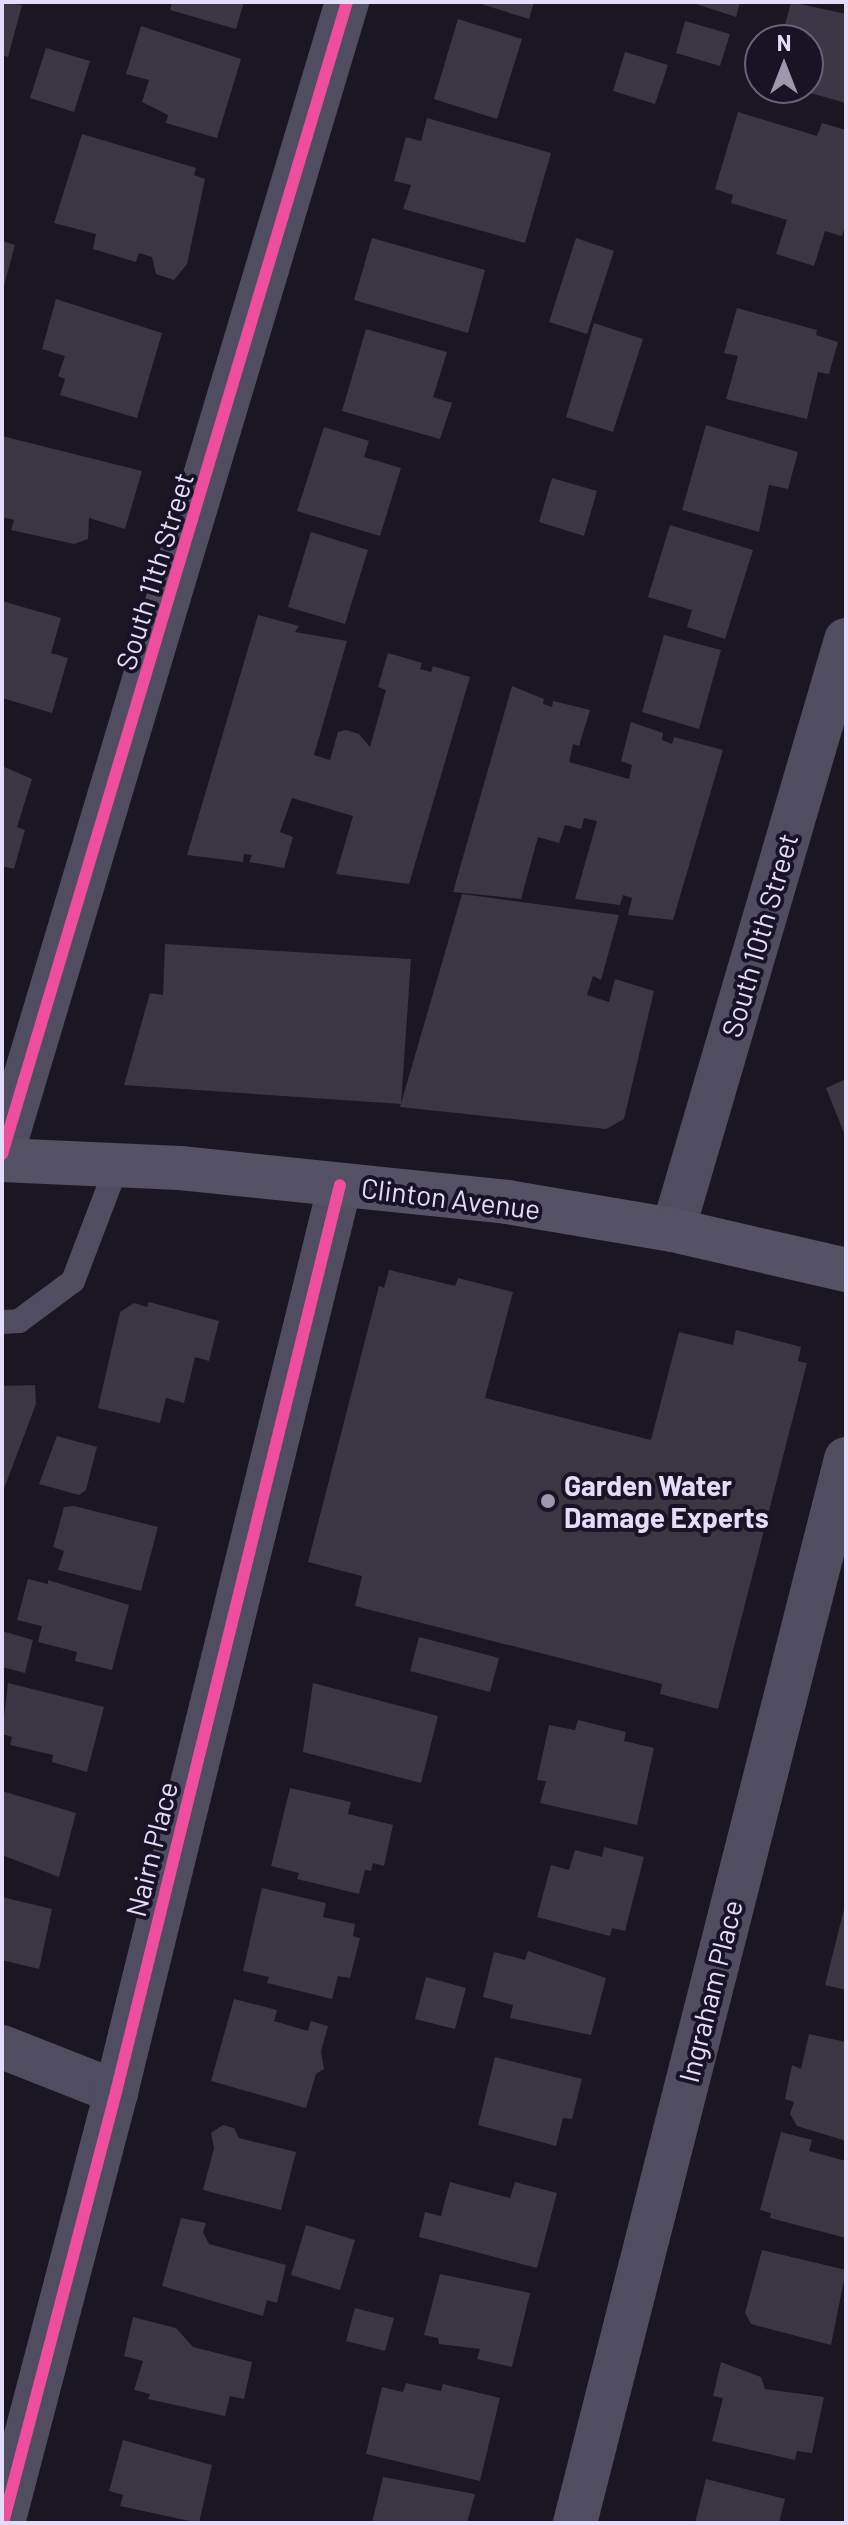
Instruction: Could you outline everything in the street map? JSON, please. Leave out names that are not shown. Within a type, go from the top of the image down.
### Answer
[{"type":"main road","name":"Clinton Avenue","points":[[2,1160],[117,1166],[507,1202],[673,1230],[846,1270]]},
{"type":"street","name":"South 11th Street","points":[[2,1154],[347,2]]},
{"type":"street","name":"South 10th Street","points":[[673,1230],[846,640]]},
{"type":"street","name":"Nairn Place","points":[[3,2523],[116,2092],[340,1185]]},
{"type":"street","name":"Ingraham Place","points":[[575,2523],[846,1459]]},
{"type":"street","points":[[2,2047],[116,2092]]},
{"type":"lane","points":[[2,1322],[19,1321],[73,1281],[117,1166]]},
{"type":"building","points":[[2,2],[22,5],[8,57],[2,55]]},
{"type":"building","points":[[172,2],[244,2],[236,29],[170,10]]},
{"type":"building","points":[[475,2],[534,2],[529,19]]},
{"type":"building","points":[[690,2],[740,2],[736,17]]},
{"type":"building","points":[[791,2],[846,14],[846,103],[824,97],[824,24],[785,24]]},
{"type":"building","points":[[458,19],[522,39],[497,119],[434,99]]},
{"type":"building","points":[[685,21],[730,34],[720,66],[676,53]]},
{"type":"building","points":[[141,26],[241,59],[217,138],[166,123],[168,115],[142,102],[149,80],[126,74]]},
{"type":"building","points":[[46,48],[90,61],[74,112],[30,98]]},
{"type":"building","points":[[625,52],[668,65],[655,104],[613,91]]},
{"type":"building","points":[[738,112],[817,136],[822,123],[846,130],[846,223],[842,236],[825,231],[814,266],[776,254],[787,220],[731,203],[733,195],[715,189]]},
{"type":"building","points":[[427,118],[551,153],[525,243],[403,209],[411,185],[394,181],[406,137],[421,141]]},
{"type":"building","points":[[82,134],[196,168],[194,175],[205,179],[187,264],[174,280],[156,274],[152,257],[139,253],[136,262],[93,249],[96,234],[54,223]]},
{"type":"building","points":[[372,238],[485,270],[468,333],[354,300]]},
{"type":"building","points":[[576,238],[614,251],[587,334],[549,322]]},
{"type":"building","points":[[2,241],[15,245],[3,289],[2,288]]},
{"type":"building","points":[[56,299],[162,333],[137,418],[60,395],[65,379],[58,376],[65,356],[42,349]]},
{"type":"building","points":[[737,308],[817,330],[816,335],[838,342],[829,374],[818,372],[807,419],[726,399],[738,356],[724,353]]},
{"type":"building","points":[[594,323],[643,339],[613,432],[566,417]]},
{"type":"building","points":[[366,329],[447,352],[433,397],[452,403],[440,439],[342,411]]},
{"type":"building","points":[[706,425],[798,452],[788,489],[769,485],[759,532],[682,510]]},
{"type":"building","points":[[324,427],[369,441],[364,457],[401,468],[380,536],[297,511]]},
{"type":"building","points":[[2,436],[142,471],[125,529],[89,518],[88,539],[74,544],[11,530],[14,520],[2,517]]},
{"type":"building","points":[[552,478],[597,491],[584,536],[539,522]]},
{"type":"building","points":[[670,525],[753,550],[725,639],[687,627],[692,610],[648,597]]},
{"type":"building","points":[[311,532],[368,550],[345,624],[288,607]]},
{"type":"building","points":[[2,601],[61,618],[51,653],[68,658],[52,713],[2,698]]},
{"type":"building","points":[[258,615],[299,626],[295,632],[347,641],[314,755],[330,760],[338,732],[346,730],[359,734],[370,747],[386,690],[378,687],[388,653],[422,663],[420,669],[431,672],[433,666],[470,677],[409,884],[336,874],[353,816],[292,798],[280,832],[293,837],[284,868],[249,862],[252,855],[244,854],[243,862],[187,855]]},
{"type":"building","points":[[664,635],[721,650],[699,729],[642,712]]},
{"type":"building","points":[[512,686],[544,699],[543,704],[552,707],[553,701],[590,710],[579,746],[573,744],[569,762],[629,779],[632,765],[621,761],[631,722],[663,733],[662,740],[672,744],[674,737],[723,750],[673,920],[628,915],[632,898],[623,895],[620,905],[575,899],[597,821],[584,818],[581,829],[565,825],[559,843],[538,837],[521,899],[453,892]]},
{"type":"building","points":[[2,766],[32,779],[17,827],[25,830],[14,869],[2,866]]},
{"type":"building","points":[[462,894],[619,915],[601,980],[593,976],[587,995],[609,1002],[615,979],[654,991],[624,1119],[606,1129],[400,1107]]},
{"type":"building","points":[[165,944],[411,959],[401,1104],[124,1085],[150,993],[163,995]]},
{"type":"building","points":[[846,1079],[846,1138],[826,1088]]},
{"type":"building","name":"Garden Water Damage Experts","points":[[389,1270],[455,1286],[458,1278],[513,1292],[485,1398],[651,1440],[679,1332],[733,1345],[736,1330],[801,1347],[798,1361],[807,1363],[718,1709],[660,1694],[662,1684],[355,1606],[362,1576],[308,1562],[379,1286],[384,1288]]},
{"type":"building","points":[[149,1302],[219,1321],[209,1361],[195,1357],[184,1403],[166,1398],[160,1423],[98,1408],[120,1312],[134,1303],[147,1307]]},
{"type":"building","points":[[35,1385],[36,1404],[2,1494],[2,1386]]},
{"type":"building","points":[[57,1436],[97,1447],[86,1490],[79,1495],[39,1484]]},
{"type":"building","points":[[74,1506],[158,1527],[141,1591],[58,1570],[64,1551],[53,1547],[64,1507]]},
{"type":"building","points":[[28,1579],[48,1584],[48,1580],[129,1605],[112,1670],[75,1661],[77,1652],[38,1642],[42,1626],[17,1620]]},
{"type":"building","points":[[2,1631],[33,1640],[25,1673],[2,1667]]},
{"type":"building","points":[[419,1637],[499,1658],[490,1692],[410,1671]]},
{"type":"building","points":[[8,1683],[104,1707],[87,1772],[52,1762],[53,1755],[10,1745],[12,1737],[2,1734]]},
{"type":"building","points":[[313,1683],[438,1716],[421,1783],[303,1752]]},
{"type":"building","points":[[578,1720],[626,1732],[624,1741],[654,1748],[637,1825],[540,1803],[546,1781],[537,1780],[549,1725],[575,1730]]},
{"type":"building","points":[[290,1788],[351,1802],[348,1814],[393,1825],[384,1866],[373,1863],[371,1871],[365,1870],[359,1894],[297,1879],[299,1873],[271,1866]]},
{"type":"building","points":[[2,1791],[76,1813],[59,1877],[2,1855]]},
{"type":"building","points":[[604,1847],[644,1857],[625,1931],[612,1928],[610,1936],[537,1917],[551,1865],[569,1870],[575,1850],[602,1857]]},
{"type":"building","points":[[262,1888],[326,1903],[323,1917],[355,1924],[353,1936],[360,1938],[350,1978],[338,1976],[332,1999],[267,1983],[269,1977],[243,1971]]},
{"type":"building","points":[[2,1897],[52,1909],[39,1969],[2,1960]]},
{"type":"building","points":[[846,1905],[846,1990],[825,1985]]},
{"type":"building","points":[[528,1951],[606,1978],[591,2035],[510,2018],[513,2005],[483,1997],[494,1952],[525,1960]]},
{"type":"building","points":[[426,1977],[466,1988],[455,2029],[415,2019]]},
{"type":"building","points":[[234,1999],[277,2010],[274,2021],[308,2031],[311,2021],[328,2026],[321,2051],[324,2069],[316,2074],[306,2108],[211,2081]]},
{"type":"building","points":[[809,2034],[846,2042],[846,2141],[797,2126],[790,2114],[794,2102],[785,2099],[792,2065],[801,2069]]},
{"type":"building","points":[[495,2057],[582,2079],[572,2119],[563,2118],[556,2146],[478,2125]]},
{"type":"building","points":[[223,2125],[234,2128],[239,2138],[296,2152],[281,2210],[203,2190],[214,2148],[211,2133]]},
{"type":"building","points":[[781,2132],[812,2140],[809,2151],[846,2161],[846,2238],[770,2218],[771,2213],[760,2210]]},
{"type":"building","points":[[450,2182],[510,2198],[515,2182],[557,2193],[537,2268],[419,2237],[425,2212],[441,2216]]},
{"type":"building","points":[[181,2218],[206,2223],[203,2232],[209,2244],[286,2265],[277,2303],[267,2300],[263,2316],[162,2286]]},
{"type":"building","points":[[306,2225],[355,2240],[340,2290],[291,2275]]},
{"type":"building","points":[[762,2250],[846,2270],[831,2345],[751,2324],[745,2313]]},
{"type":"building","points":[[440,2274],[530,2293],[512,2367],[477,2359],[480,2349],[439,2344],[438,2338],[424,2335]]},
{"type":"building","points":[[355,2308],[394,2318],[385,2351],[346,2341]]},
{"type":"building","points":[[133,2317],[176,2328],[193,2347],[252,2362],[244,2399],[230,2396],[225,2416],[148,2399],[150,2394],[134,2390],[143,2361],[124,2356]]},
{"type":"building","points":[[721,2362],[761,2377],[765,2389],[824,2397],[812,2453],[797,2451],[795,2460],[712,2441],[723,2398],[713,2396]]},
{"type":"building","points":[[406,2383],[441,2391],[443,2384],[500,2398],[480,2481],[366,2454],[382,2387],[403,2392]]},
{"type":"building","points":[[123,2440],[212,2465],[199,2523],[120,2506],[123,2495],[109,2491]]},
{"type":"building","points":[[383,2477],[475,2494],[467,2523],[372,2523]]},
{"type":"building","points":[[706,2479],[785,2499],[779,2523],[695,2523]]},
{"type":"cycle path","points":[[2,1154],[347,2]]},
{"type":"cycle path","points":[[3,2523],[116,2092],[340,1185]]},
{"type":"place","name":"Garden Water Damage Experts","points":[[548,1501]]}]
